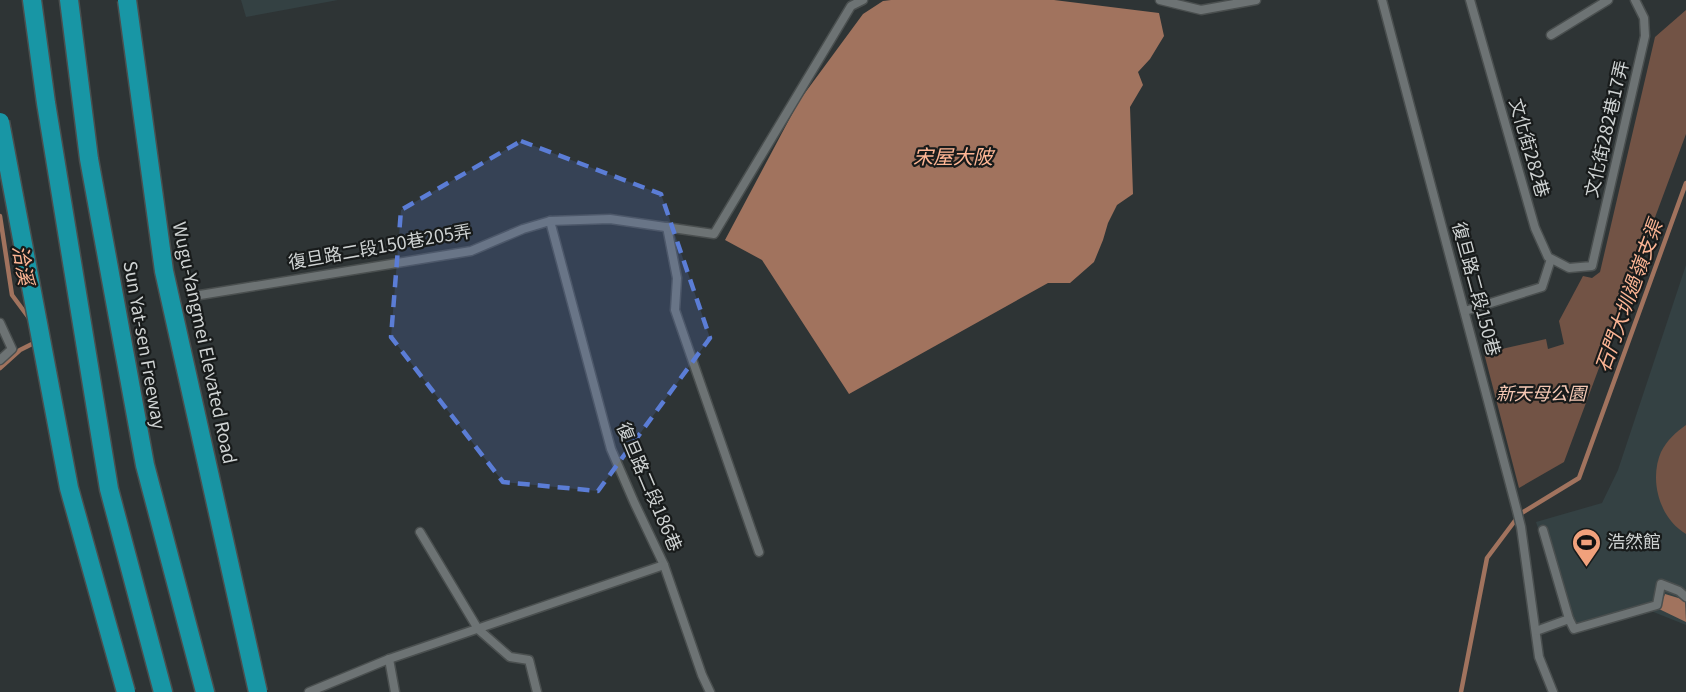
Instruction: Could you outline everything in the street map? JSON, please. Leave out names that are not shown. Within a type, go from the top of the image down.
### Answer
[{"type":"highway","points":[[32,0],[46,103],[109,489],[163,692]]},
{"type":"highway","name":"Sun Yat-sen Freeway","points":[[69,0],[89,159],[145,465],[205,692]]},
{"type":"highway","name":"Wugu-Yangmei Elevated Road","points":[[127,0],[164,271],[258,692]]},
{"type":"highway","points":[[0,122],[69,488],[126,692]]},
{"type":"lane","name":"復旦路二段150巷205弄","points":[[200,295],[471,251],[523,229],[550,221],[610,219],[714,234],[851,6],[863,0]]},
{"type":"lane","points":[[1160,0],[1201,10],[1256,0]]},
{"type":"lane","name":"復旦路二段150巷","points":[[1382,0],[1521,527],[1539,657],[1553,692]]},
{"type":"lane","name":"文化街282巷","points":[[1470,0],[1535,228],[1551,259]]},
{"type":"lane","points":[[1551,35],[1608,0]]},
{"type":"lane","name":"文化街282巷17弄","points":[[1551,259],[1569,268],[1592,266],[1645,36],[1644,18],[1635,0]]},
{"type":"lane","name":"復旦路二段186巷","points":[[550,221],[611,449],[664,566],[710,692]]},
{"type":"lane","points":[[667,227],[677,278],[675,310],[759,552]]},
{"type":"lane","points":[[1465,311],[1542,286],[1551,259]]},
{"type":"lane","points":[[0,323],[12,349],[0,360]]},
{"type":"lane","points":[[1543,530],[1574,629],[1657,605],[1661,585],[1679,591],[1686,597]]},
{"type":"lane","points":[[420,532],[478,629],[510,657],[529,660],[537,692]]},
{"type":"lane","points":[[309,692],[389,659],[664,566]]},
{"type":"lane","points":[[1536,631],[1569,619]]},
{"type":"lane","points":[[389,659],[395,692]]},
{"type":"highlighted area","points":[[521,141],[661,194],[710,338],[598,491],[503,482],[391,337],[401,210]]},
{"type":"shaded area","points":[[241,0],[338,0],[246,17]]},
{"type":"shaded area","points":[[1686,265],[1686,625],[1651,611],[1571,633],[1536,522],[1602,503],[1618,470]]},
{"type":"green space","name":"新天母公園","points":[[1686,10],[1686,134],[1564,462],[1519,488],[1484,353],[1546,339],[1548,349],[1564,344],[1559,321],[1583,276],[1592,278],[1600,272],[1655,37]]},
{"type":"green space","points":[[1686,425],[1686,534],[1669,518],[1663,508],[1659,498],[1656,474],[1663,448]]},
{"type":"water","name":"宋屋大陂","points":[[1054,0],[1159,13],[1164,36],[1150,59],[1138,72],[1143,85],[1130,107],[1133,194],[1117,205],[1094,262],[1070,283],[1048,283],[849,394],[762,260],[725,240],[799,101],[863,14],[883,1]]},
{"type":"water","points":[[1665,594],[1685,600],[1686,622],[1659,609]]},
{"type":"waterway","name":"石門大圳過嶺支渠","points":[[1461,692],[1487,558],[1520,514],[1579,478],[1686,183]]},
{"type":"waterway","name":"洽溪","points":[[0,216],[12,295],[29,318]]},
{"type":"waterway","name":"洽溪","points":[[0,368],[20,350],[34,343],[33,340]]},
{"type":"place","name":"浩然館","points":[[1586,568]]}]
